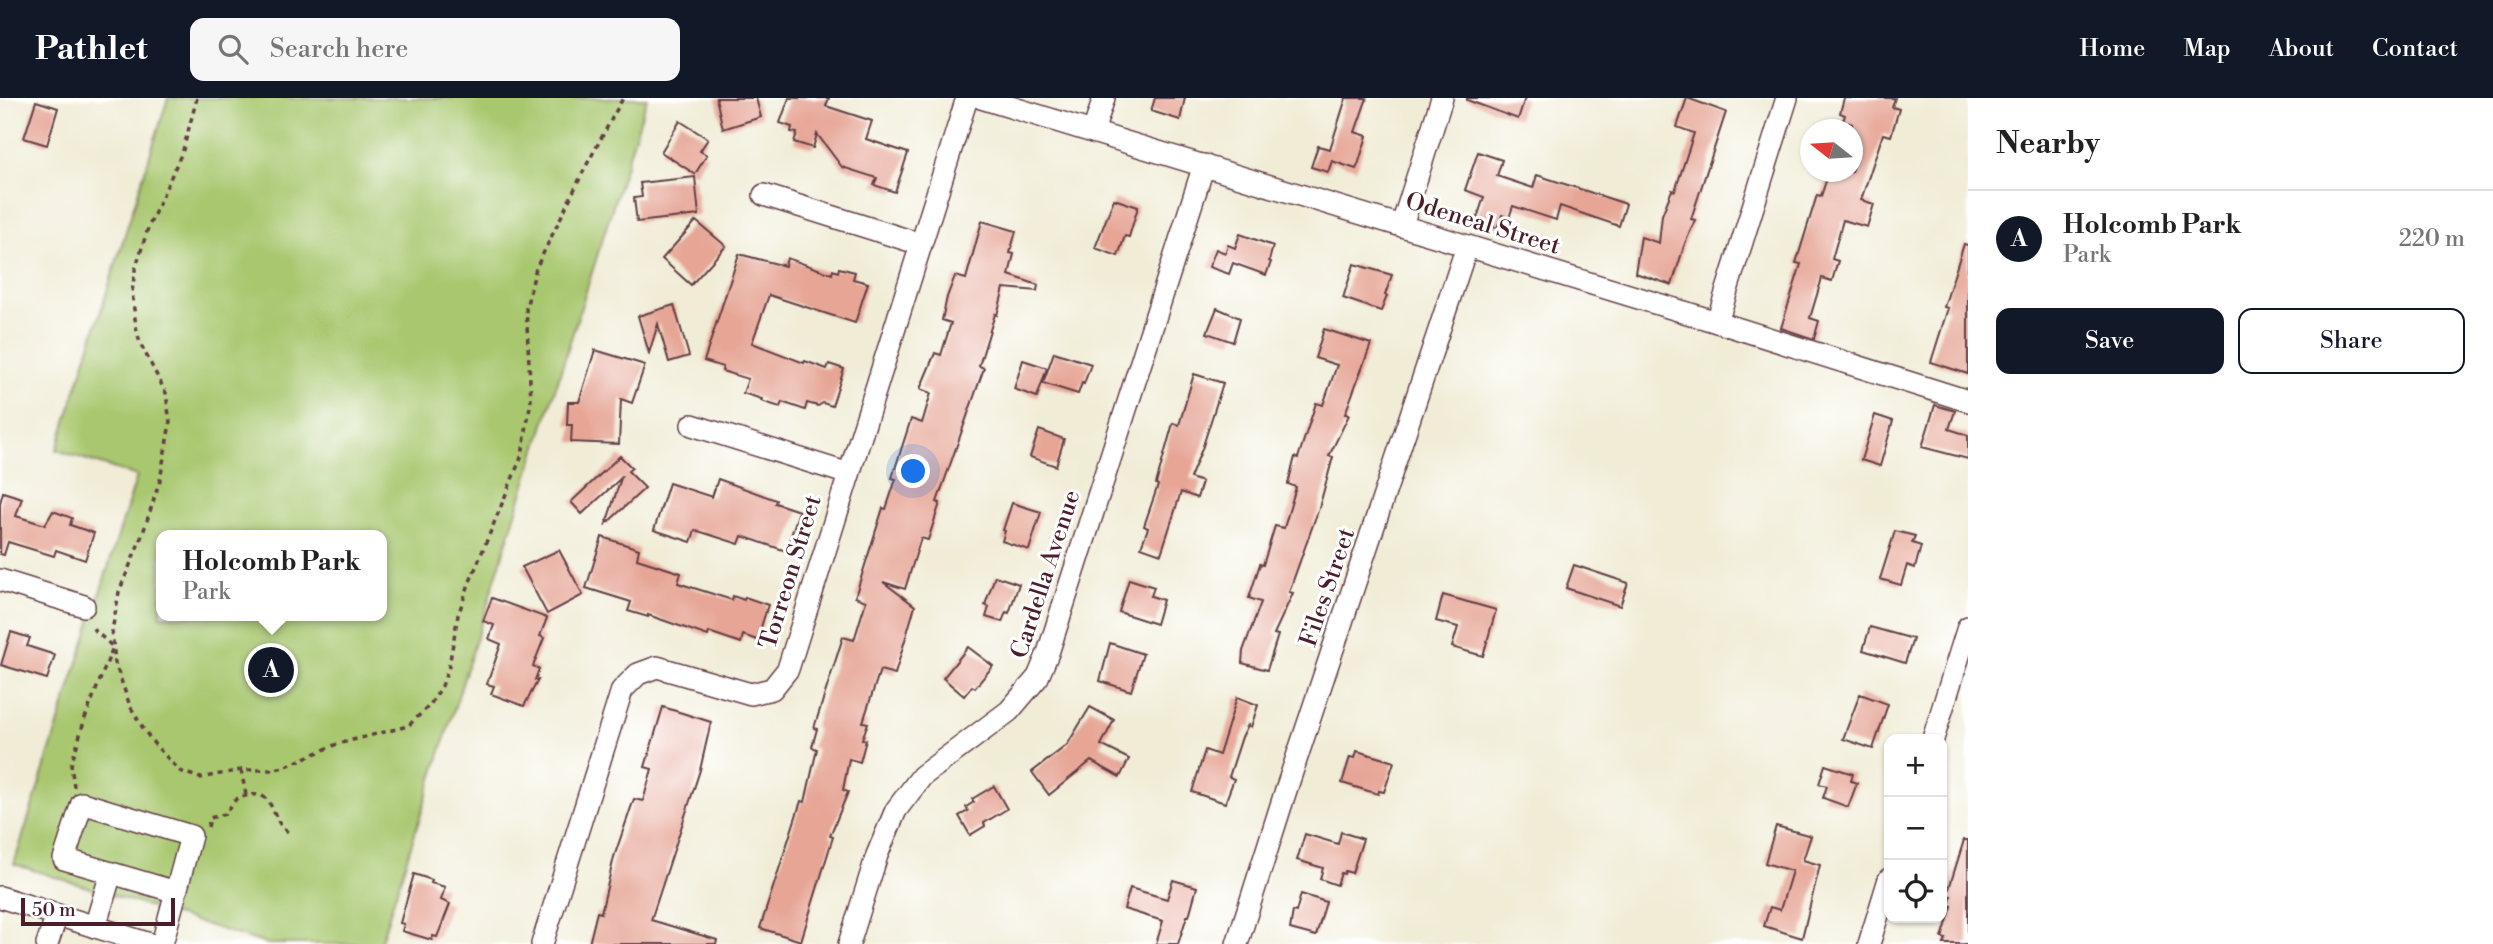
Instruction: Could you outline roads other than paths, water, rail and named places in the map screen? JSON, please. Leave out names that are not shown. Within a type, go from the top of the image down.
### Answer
[{"type":"street","name":"Torreon Street","points":[[542,944],[622,690],[638,674],[657,667],[751,694],[772,689],[788,669],[967,98]]},
{"type":"street","name":"Odeneal Street","points":[[981,98],[1402,225],[1968,401]]},
{"type":"street","points":[[1093,132],[1104,98]]},
{"type":"street","points":[[1402,225],[1442,98]]},
{"type":"street","points":[[1717,322],[1787,98]]},
{"type":"street","name":"Cardella Avenue","points":[[849,944],[877,855],[896,810],[922,776],[1009,711],[1038,677],[1048,653],[1204,165]]},
{"type":"street","points":[[764,195],[920,244]]},
{"type":"street","name":"Files Street","points":[[1237,944],[1467,246]]},
{"type":"street","points":[[692,425],[849,474]]},
{"type":"street","points":[[0,580],[84,615]]},
{"type":"street","points":[[1935,734],[1968,627]]},
{"type":"street","points":[[162,944],[176,892],[191,836],[82,803],[64,859],[176,892]]},
{"type":"street","points":[[95,927],[111,873]]},
{"type":"street","points":[[1869,944],[1884,895]]},
{"type":"street","points":[[0,897],[150,944]]},
{"type":"street","points":[[47,944],[57,915]]},
{"type":"place","name":"Holcomb Park","points":[[271,670]]}]
